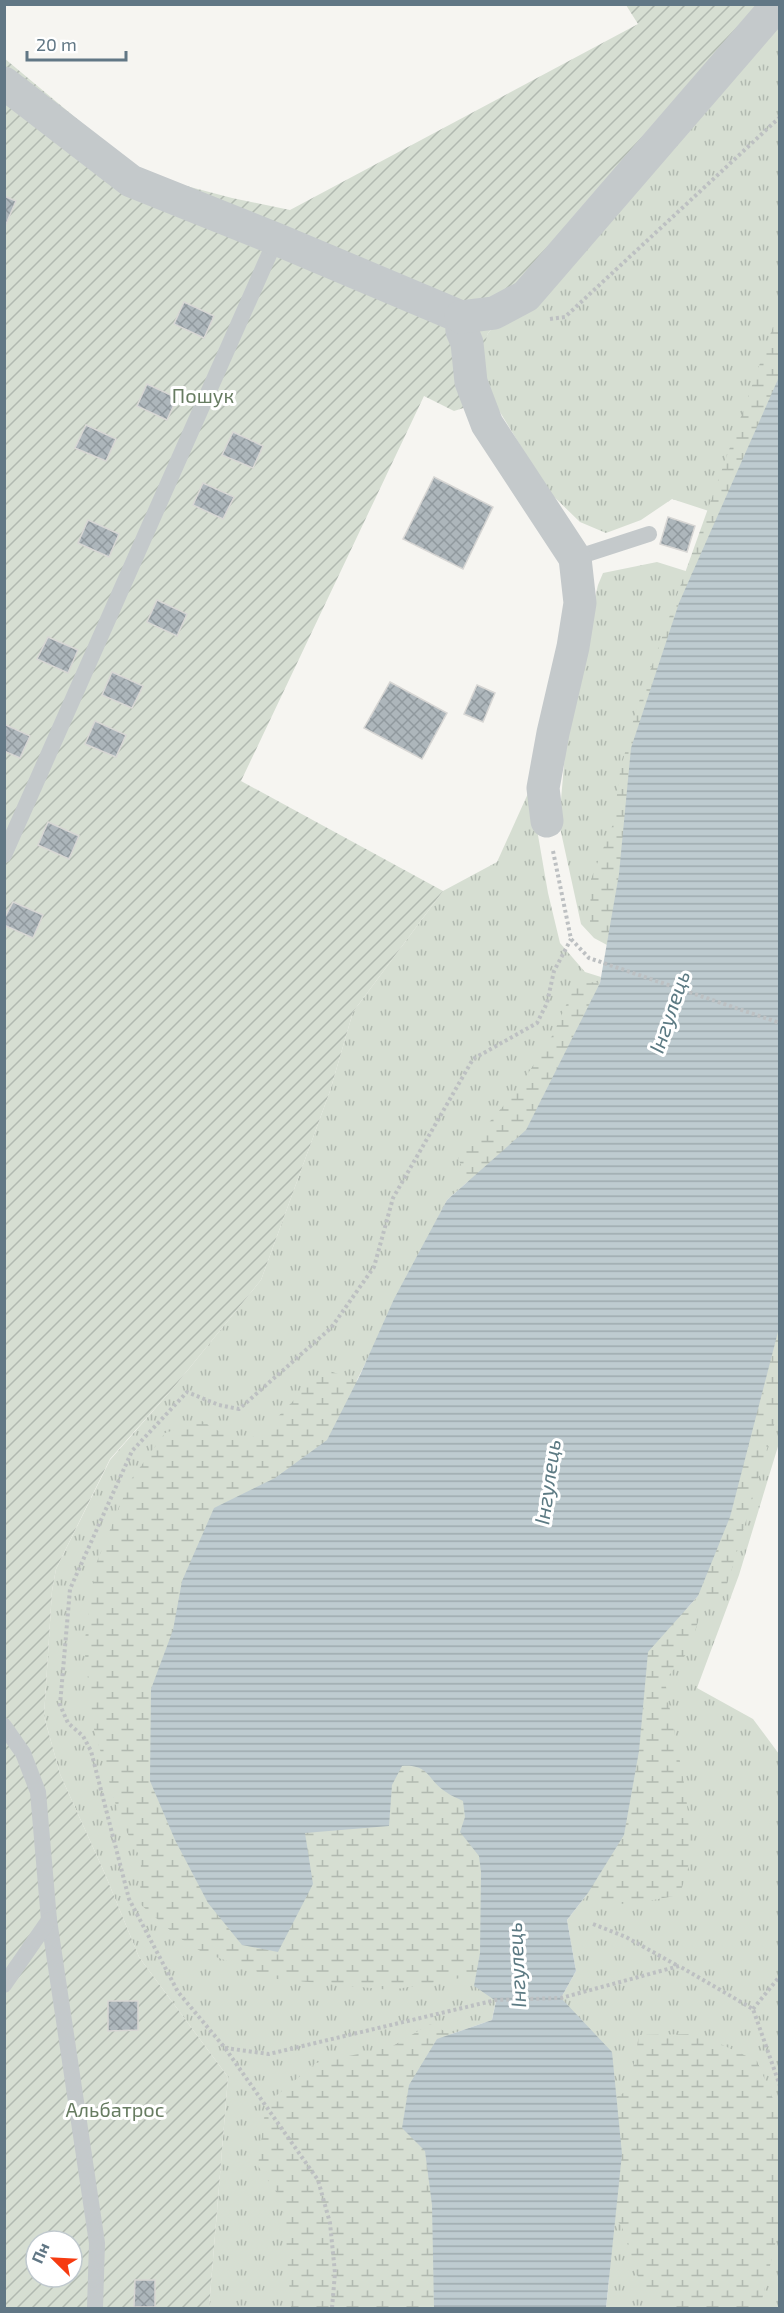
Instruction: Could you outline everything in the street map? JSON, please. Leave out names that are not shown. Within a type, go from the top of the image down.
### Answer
[{"type":"street","points":[[4,83],[131,182],[276,239],[461,317],[494,313],[526,296],[778,4]]},
{"type":"street","points":[[461,317],[462,331],[467,343],[471,382],[487,424],[575,558],[580,603],[543,788],[547,821]]},
{"type":"lane","points":[[4,855],[276,239]]},
{"type":"lane","points":[[575,558],[649,534]]},
{"type":"lane","points":[[4,1726],[23,1753],[38,1792],[49,1920],[97,2243],[95,2308]]},
{"type":"lane","points":[[4,1985],[49,1920]]},
{"type":"path","points":[[543,320],[565,317],[780,117]]},
{"type":"path","points":[[547,821],[571,939],[589,958],[780,1023]]},
{"type":"path","points":[[332,2308],[335,2273],[330,2223],[318,2180],[225,2048],[178,1992],[129,1899],[91,1750],[83,1736],[68,1724],[60,1705],[70,1589],[132,1451],[187,1392],[219,1405],[239,1409],[331,1328],[374,1267],[393,1198],[461,1077],[473,1059],[537,1023],[547,1003],[554,971],[571,939]]},
{"type":"path","points":[[593,1924],[626,1937],[753,2009],[780,2086]]},
{"type":"path","points":[[225,2048],[269,2054],[320,2040],[496,2000],[561,1998],[679,1966]]},
{"type":"path","points":[[753,2009],[780,1976]]},
{"type":"green space","name":"Пошук","points":[[626,5],[779,5],[488,333],[484,350],[484,366],[492,399],[454,411],[424,396],[241,781],[443,891],[353,1012],[330,1091],[261,1280],[174,1387],[110,1459],[56,1569],[52,1591],[44,1716],[60,1774],[139,1957],[228,2077],[209,2308],[5,2308],[4,58],[131,164],[160,179],[290,210],[638,24]]},
{"type":"green space","points":[[779,20],[779,377],[718,514],[672,499],[641,520],[606,533],[580,522],[548,491],[492,399],[482,349],[488,333]]},
{"type":"green space","points":[[779,310],[779,421],[626,951],[590,925],[591,879],[613,824],[620,772],[636,710]]},
{"type":"green space","points":[[657,562],[692,573],[619,874],[607,945],[594,938],[581,924],[559,823],[566,742],[582,649],[603,573]]},
{"type":"green space","points":[[530,789],[548,893],[560,943],[585,972],[601,977],[600,983],[526,1130],[447,1200],[327,1440],[389,1826],[496,2000],[492,2020],[437,2039],[434,2308],[209,2308],[228,2077],[139,1957],[60,1774],[44,1716],[52,1591],[56,1569],[110,1460],[174,1387],[261,1280],[330,1091],[353,1012],[443,891],[497,862]]},
{"type":"green space","points":[[577,981],[600,983],[623,996],[494,1182],[468,1181],[458,1158],[518,1089],[552,1036]]},
{"type":"green space","points":[[779,1313],[779,1408],[731,1572],[723,1596],[714,1605],[698,1596],[689,1573]]},
{"type":"green space","points":[[779,1328],[779,1443],[739,1575],[697,1688],[753,1719],[779,1754],[779,2308],[606,2308],[609,2280],[561,1998],[576,1971],[567,1920],[588,1893],[648,1652],[698,1596]]},
{"type":"green space","points":[[324,1369],[372,1386],[290,1828],[378,1759],[444,1743],[494,1885],[484,1974],[391,1990],[277,1979],[202,1952],[178,1937],[140,1904],[141,1859],[120,1819],[94,1729],[84,1646],[96,1564],[130,1481],[165,1433],[202,1421],[240,1444],[265,1430]]},
{"type":"green space","points":[[685,1610],[700,1616],[688,1652],[665,1680],[688,1814],[687,1873],[679,1895],[632,1903],[606,1903],[596,1900],[585,1890],[565,1842],[663,1613]]},
{"type":"green space","points":[[430,2024],[473,2045],[460,2308],[291,2308],[283,2202],[258,2166],[266,2104],[316,2063],[391,2047]]},
{"type":"green space","points":[[699,2034],[757,2061],[779,2113],[779,2228],[760,2308],[663,2308],[639,2280],[622,2227],[600,2197],[598,2108],[625,2092],[633,2069],[639,2035]]},
{"type":"water","name":"Інгулець","points":[[779,377],[779,1328],[730,1517],[698,1596],[648,1652],[639,1751],[624,1835],[588,1893],[567,1920],[576,1971],[561,1998],[612,2052],[622,2154],[606,2308],[434,2308],[432,2205],[425,2151],[402,2128],[409,2085],[437,2039],[492,2020],[496,2001],[474,1986],[480,1953],[481,1872],[479,1856],[460,1832],[465,1817],[463,1801],[450,1795],[423,1770],[402,1766],[392,1785],[389,1826],[305,1833],[313,1884],[278,1952],[242,1945],[208,1903],[175,1840],[150,1781],[151,1689],[173,1630],[182,1581],[214,1508],[275,1478],[327,1440],[360,1375],[394,1299],[447,1200],[526,1130],[600,983],[619,874],[631,748],[679,603]]},
{"type":"building","points":[[4,196],[16,201],[6,224],[4,223]]},
{"type":"building","points":[[184,302],[214,316],[204,338],[174,324]]},
{"type":"building","points":[[147,384],[177,398],[167,420],[137,406]]},
{"type":"building","points":[[86,425],[116,439],[106,461],[75,448]]},
{"type":"building","points":[[233,432],[263,446],[253,468],[222,455]]},
{"type":"building","points":[[434,477],[493,507],[463,569],[403,539]]},
{"type":"building","points":[[203,483],[234,497],[223,519],[193,505]]},
{"type":"building","points":[[668,517],[695,526],[687,552],[660,544]]},
{"type":"building","points":[[88,520],[119,534],[109,557],[78,543]]},
{"type":"building","points":[[157,600],[187,614],[177,636],[147,622]]},
{"type":"building","points":[[48,637],[78,650],[68,673],[37,659]]},
{"type":"building","points":[[112,672],[143,686],[132,708],[102,695]]},
{"type":"building","points":[[390,682],[447,713],[422,759],[364,728]]},
{"type":"building","points":[[477,685],[495,693],[483,722],[464,714]]},
{"type":"building","points":[[95,721],[126,735],[116,757],[85,744]]},
{"type":"building","points":[[4,724],[30,736],[20,758],[4,751]]},
{"type":"building","points":[[48,822],[79,836],[69,859],[38,845]]},
{"type":"building","points":[[13,902],[43,915],[33,938],[4,925],[4,919]]},
{"type":"building","points":[[108,2001],[138,2001],[138,2030],[108,2031]]},
{"type":"building","points":[[135,2280],[155,2280],[155,2307],[134,2307]]},
{"type":"park label","name":"Альбатрос","points":[[115,2110]]}]
